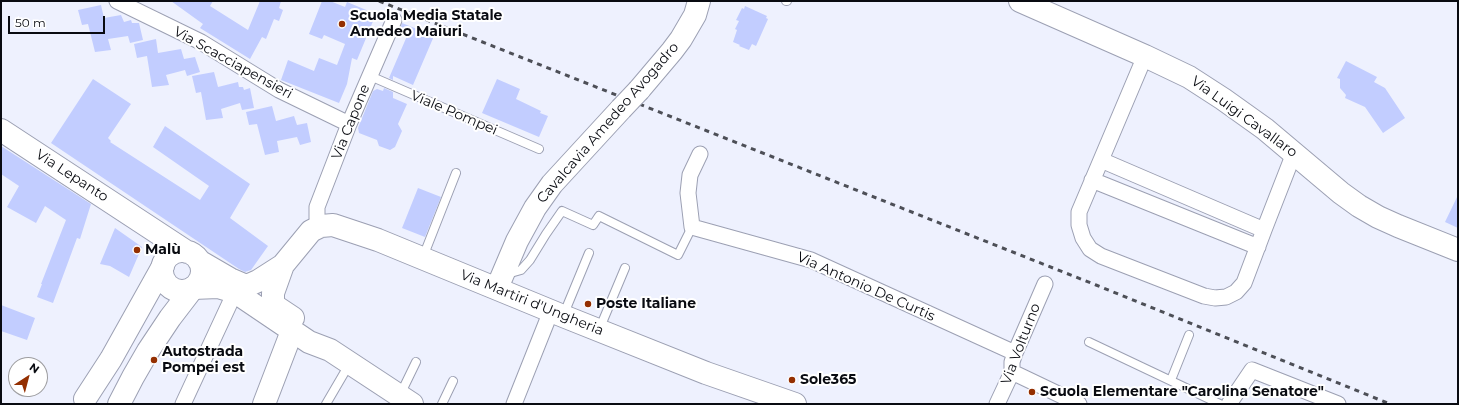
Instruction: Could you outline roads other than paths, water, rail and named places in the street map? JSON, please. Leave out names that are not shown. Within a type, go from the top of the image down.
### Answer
[{"type":"main road","name":"Cavalcavia Amedeo Avogadro","points":[[499,282],[523,229],[543,196],[639,90],[672,51],[695,15],[700,1]]},
{"type":"main road","name":"Via Luigi Cavallaro","points":[[1020,1],[1184,74],[1243,113],[1359,206],[1392,223],[1458,250]]},
{"type":"main road","name":"Via Lepanto","points":[[1,130],[230,279],[244,285],[249,285],[283,265]]},
{"type":"main road","name":"Via Lepanto","points":[[143,222],[155,238],[164,263]]},
{"type":"main road","name":"Via Martiri d'Ungheria","points":[[320,226],[333,225],[343,227],[423,258],[499,282],[557,314],[706,373],[786,402]]},
{"type":"main road","points":[[320,226],[305,236],[283,265],[272,298],[275,306],[314,334],[330,350],[406,400]]},
{"type":"main road","points":[[81,402],[111,359],[164,263],[175,253],[193,256],[202,266],[202,273],[198,284],[193,288],[170,318],[148,351],[119,404]]},
{"type":"main road","points":[[164,263],[163,278],[170,288],[182,292],[193,288],[218,287],[235,292],[309,342],[330,350]]},
{"type":"main road","points":[[264,404],[292,331]]},
{"type":"main road","points":[[81,402],[97,398],[106,404]]},
{"type":"street","name":"Via Scacciapensieri","points":[[117,1],[201,42],[279,90],[349,124]]},
{"type":"street","name":"Via Capone","points":[[320,226],[316,212],[317,207],[349,124],[394,20]]},
{"type":"street","points":[[1145,56],[1079,212],[1079,225],[1083,238],[1090,248],[1101,256],[1204,296],[1215,298],[1226,297],[1236,292],[1244,283],[1294,153]]},
{"type":"street","points":[[692,227],[688,193],[690,176],[700,154]]},
{"type":"street","points":[[1101,160],[1264,230]]},
{"type":"street","points":[[1092,180],[1258,247]]},
{"type":"street","name":"Via Antonio De Curtis","points":[[692,227],[811,260],[1015,353]]},
{"type":"street","name":"Via Volturno","points":[[997,404],[1012,372],[1012,362],[1015,353],[1045,284]]},
{"type":"street","points":[[183,404],[235,292]]},
{"type":"street","points":[[514,404],[557,314]]},
{"type":"street","points":[[1229,404],[1252,370],[1334,403]]},
{"type":"street","points":[[1012,372],[1079,404]]},
{"type":"lane","name":"Viale Pompei","points":[[370,76],[539,149]]},
{"type":"lane","points":[[423,258],[456,174]]},
{"type":"lane","points":[[499,282],[521,270],[530,260],[562,211],[593,225],[599,216],[678,255],[692,227]]},
{"type":"lane","points":[[557,314],[589,253]]},
{"type":"lane","points":[[599,331],[625,268]]},
{"type":"lane","points":[[1171,380],[1189,335]]},
{"type":"lane","points":[[1089,342],[1220,404]]},
{"type":"lane","points":[[406,400],[416,362]]},
{"type":"lane","points":[[326,404],[350,363]]},
{"type":"lane","points":[[442,404],[453,381]]},
{"type":"railway","points":[[379,1],[1096,285],[1390,404]]},
{"type":"place","name":"Scuola Media Statale Amedeo Maiuri","points":[[342,24]]},
{"type":"place","name":"Malù","points":[[137,250]]},
{"type":"place","name":"Poste Italiane","points":[[588,304]]},
{"type":"place","name":"Autostrada Pompei est","points":[[154,360]]},
{"type":"place","name":"Sole365","points":[[792,380]]},
{"type":"place","name":"Scuola Elementare \"Carolina Senatore\"","points":[[1032,392]]}]
